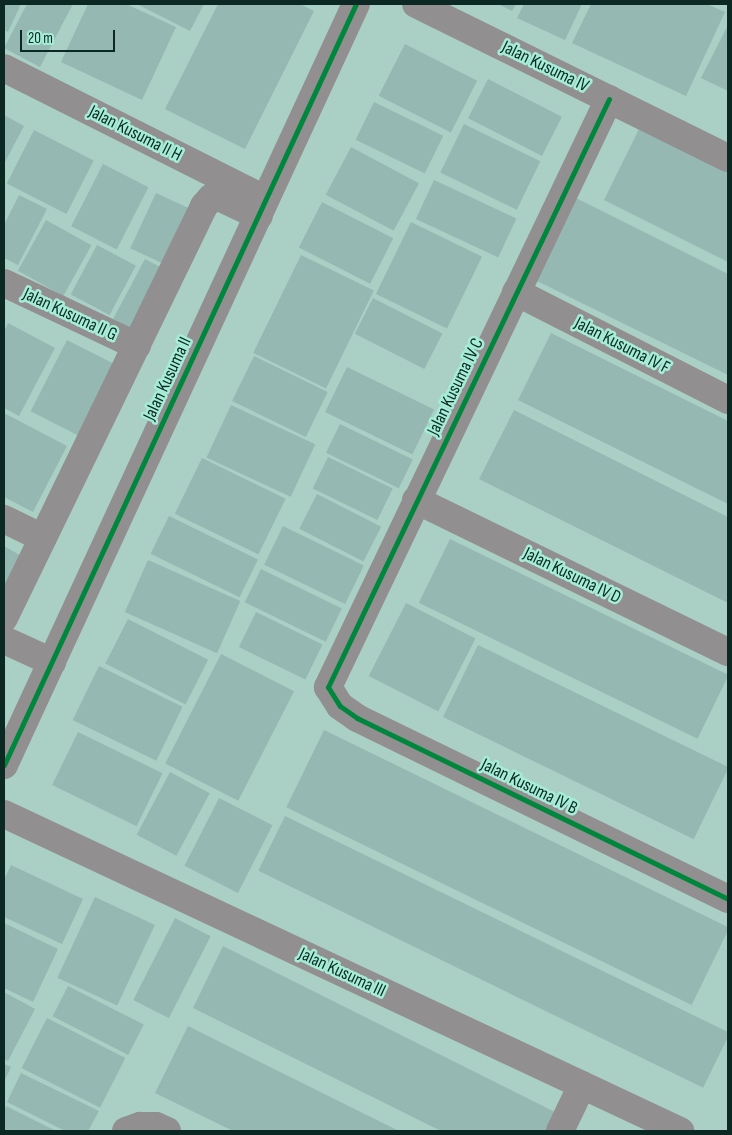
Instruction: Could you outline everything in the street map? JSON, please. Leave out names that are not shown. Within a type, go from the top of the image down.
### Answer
[{"type":"street","name":"Jalan Kusuma II","points":[[4,765],[356,4]]},
{"type":"street","name":"Jalan Kusuma IV","points":[[416,4],[728,158]]},
{"type":"street","name":"Jalan Kusuma II H","points":[[4,68],[263,208]]},
{"type":"street","name":"Jalan Kusuma IV C","points":[[328,687],[609,99]]},
{"type":"street","points":[[4,618],[204,206],[211,198],[219,197],[263,208]]},
{"type":"street","name":"Jalan Kusuma II G","points":[[4,283],[137,346]]},
{"type":"street","name":"Jalan Kusuma IV F","points":[[516,292],[728,400]]},
{"type":"street","name":"Jalan Kusuma IV D","points":[[416,500],[728,652]]},
{"type":"street","points":[[4,519],[43,538]]},
{"type":"street","points":[[4,640],[52,662]]},
{"type":"street","name":"Jalan Kusuma IV B","points":[[328,687],[340,706],[358,718],[728,899]]},
{"type":"street","name":"Jalan Kusuma III","points":[[4,814],[680,1131]]},
{"type":"street","points":[[560,1131],[582,1085]]},
{"type":"street","points":[[133,1129],[156,1126],[168,1131]]},
{"type":"building","points":[[4,4],[21,4],[8,32],[4,30]]},
{"type":"building","points":[[27,4],[73,4],[40,67],[4,48]]},
{"type":"building","points":[[88,4],[126,4],[176,27],[142,100],[61,62]]},
{"type":"building","points":[[137,4],[204,4],[190,31]]},
{"type":"building","points":[[218,4],[300,4],[314,11],[245,149],[165,109]]},
{"type":"building","points":[[498,4],[516,4],[512,11]]},
{"type":"building","points":[[524,4],[582,4],[565,40],[517,18]]},
{"type":"building","points":[[591,4],[707,4],[725,12],[686,96],[572,43]]},
{"type":"building","points":[[728,25],[728,91],[701,78]]},
{"type":"building","points":[[405,44],[477,81],[451,132],[379,96]]},
{"type":"building","points":[[488,79],[562,117],[542,156],[468,118]]},
{"type":"building","points":[[374,102],[443,136],[425,174],[356,140]]},
{"type":"building","points":[[4,115],[24,126],[4,164]]},
{"type":"building","points":[[464,124],[540,161],[517,210],[440,173]]},
{"type":"building","points":[[639,129],[728,173],[728,262],[604,200]]},
{"type":"building","points":[[34,130],[94,160],[66,214],[7,183]]},
{"type":"building","points":[[351,147],[419,183],[394,231],[326,195]]},
{"type":"building","points":[[103,164],[148,187],[117,250],[71,226]]},
{"type":"building","points":[[434,180],[516,218],[498,257],[416,219]]},
{"type":"building","points":[[156,193],[196,212],[170,267],[130,248]]},
{"type":"building","points":[[19,195],[47,209],[18,265],[4,258],[4,225]]},
{"type":"building","points":[[576,198],[728,274],[728,375],[535,280]]},
{"type":"building","points":[[322,202],[393,238],[370,284],[299,247]]},
{"type":"building","points":[[46,220],[91,245],[63,296],[18,271]]},
{"type":"building","points":[[411,222],[482,257],[447,329],[376,294]]},
{"type":"building","points":[[97,245],[136,266],[110,315],[71,294]]},
{"type":"building","points":[[301,255],[374,291],[326,388],[253,353]]},
{"type":"building","points":[[145,259],[166,270],[134,330],[113,319]]},
{"type":"building","points":[[373,298],[442,333],[424,369],[355,334]]},
{"type":"building","points":[[8,323],[55,348],[19,416],[4,408],[4,332]]},
{"type":"building","points":[[551,333],[728,421],[728,504],[518,400]]},
{"type":"building","points":[[67,340],[123,369],[87,440],[31,411]]},
{"type":"building","points":[[254,356],[328,392],[306,437],[232,401]]},
{"type":"building","points":[[347,367],[434,410],[412,454],[325,412]]},
{"type":"building","points":[[231,405],[315,444],[291,497],[206,458]]},
{"type":"building","points":[[514,410],[728,517],[728,603],[479,479]]},
{"type":"building","points":[[4,413],[67,446],[33,512],[4,497]]},
{"type":"building","points":[[340,424],[413,460],[399,488],[326,453]]},
{"type":"building","points":[[328,457],[393,489],[377,520],[313,488]]},
{"type":"building","points":[[202,458],[286,499],[258,554],[175,514]]},
{"type":"building","points":[[317,494],[381,527],[363,561],[299,529]]},
{"type":"building","points":[[169,516],[258,559],[240,597],[151,554]]},
{"type":"building","points":[[283,526],[364,565],[345,604],[264,565]]},
{"type":"building","points":[[450,539],[728,675],[698,739],[419,603]]},
{"type":"building","points":[[4,546],[25,558],[4,598]]},
{"type":"building","points":[[148,560],[240,601],[217,653],[125,612]]},
{"type":"building","points":[[261,569],[342,608],[326,642],[245,602]]},
{"type":"building","points":[[406,603],[475,638],[438,711],[369,676]]},
{"type":"building","points":[[256,612],[323,644],[305,679],[239,647]]},
{"type":"building","points":[[128,619],[208,660],[185,704],[105,664]]},
{"type":"building","points":[[478,645],[728,767],[694,839],[443,717]]},
{"type":"building","points":[[221,654],[294,691],[238,801],[165,764]]},
{"type":"building","points":[[99,666],[183,707],[156,761],[73,720]]},
{"type":"building","points":[[324,730],[728,927],[692,1005],[286,807]]},
{"type":"building","points":[[78,732],[162,773],[137,826],[52,785]]},
{"type":"building","points":[[170,772],[210,793],[176,856],[137,835]]},
{"type":"building","points":[[219,798],[272,825],[238,893],[184,866]]},
{"type":"building","points":[[285,816],[728,1032],[728,1037],[703,1088],[258,871]]},
{"type":"building","points":[[11,865],[83,899],[62,944],[4,917],[4,880]]},
{"type":"building","points":[[95,897],[155,925],[117,1006],[57,978]]},
{"type":"building","points":[[175,918],[211,936],[169,1018],[133,1000]]},
{"type":"building","points":[[4,923],[58,949],[33,1002],[4,988]]},
{"type":"building","points":[[223,946],[557,1113],[548,1131],[441,1131],[193,1008]]},
{"type":"building","points":[[68,986],[144,1025],[128,1055],[53,1016]]},
{"type":"building","points":[[4,992],[35,1009],[8,1061],[4,1059]]},
{"type":"building","points":[[47,1018],[125,1058],[100,1108],[22,1068]]},
{"type":"building","points":[[188,1026],[399,1131],[233,1131],[155,1093]]},
{"type":"building","points":[[4,1064],[11,1067],[4,1082]]},
{"type":"building","points":[[21,1073],[99,1111],[88,1131],[65,1131],[7,1102]]},
{"type":"building","points":[[6,1106],[56,1131],[4,1131],[4,1112]]},
{"type":"cycle path","points":[[4,765],[356,4]]},
{"type":"cycle path","points":[[609,99],[328,687],[340,706],[357,718],[728,899]]}]
